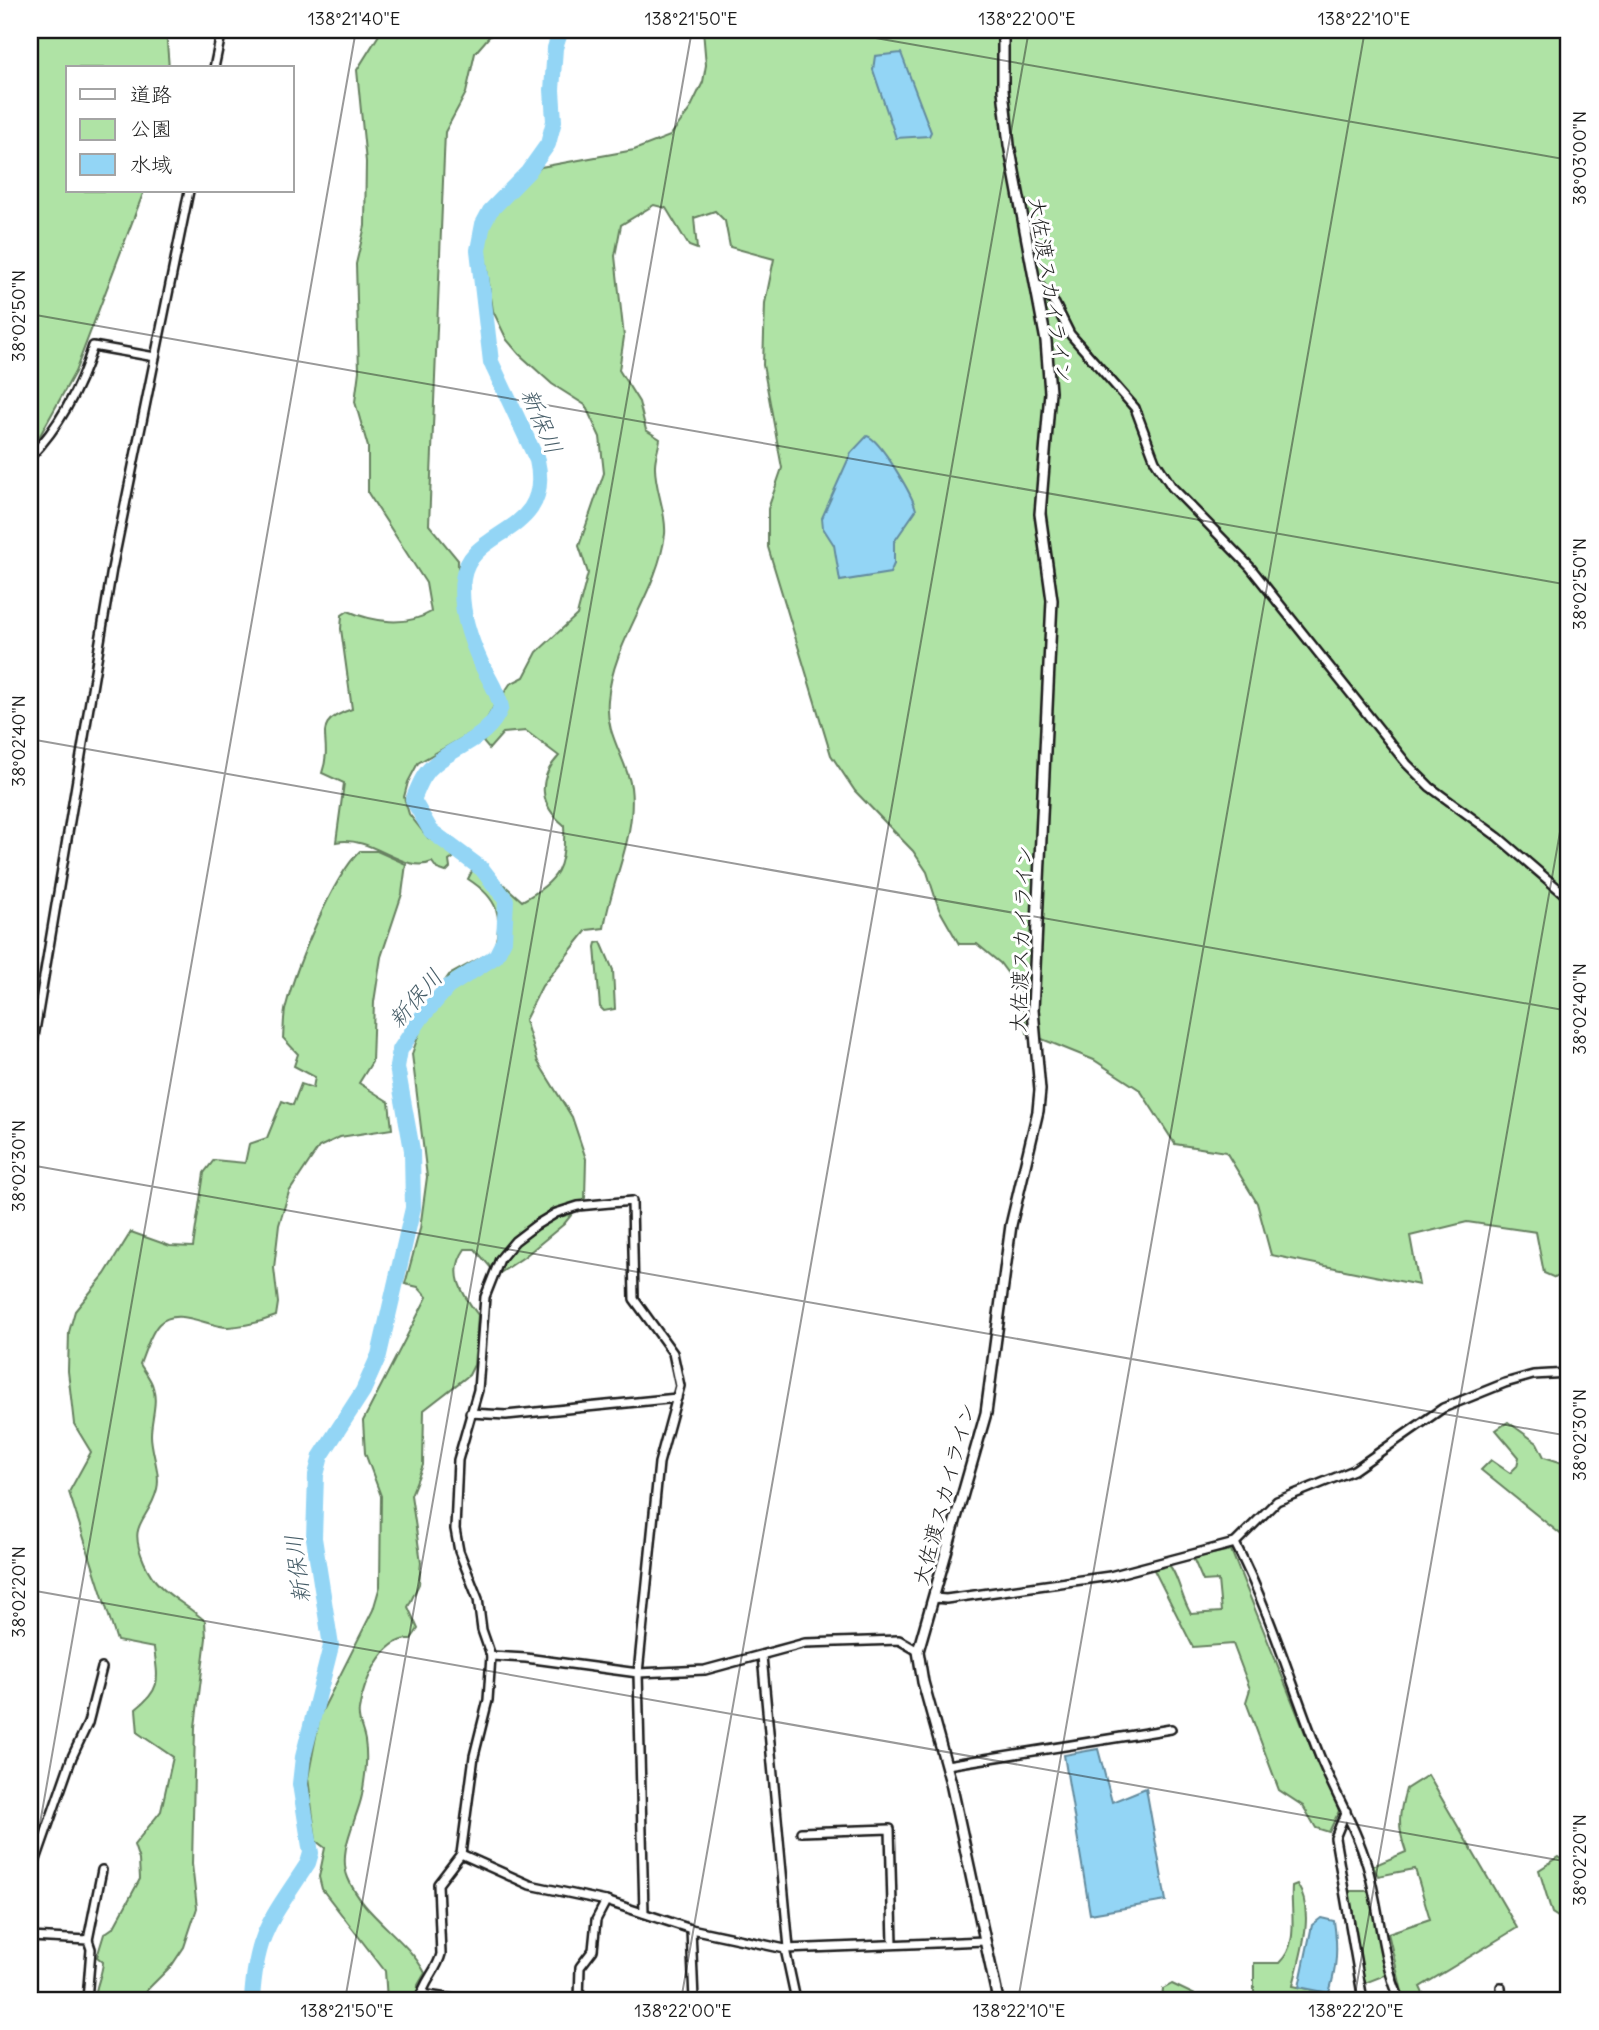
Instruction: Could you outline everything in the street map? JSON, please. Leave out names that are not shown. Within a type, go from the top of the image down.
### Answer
[{"type":"street","points":[[214,66],[222,30]]},
{"type":"street","name":"大佐渡スカイライン","points":[[998,2000],[947,1765],[923,1682],[918,1651],[986,1413],[1011,1225],[1040,1090],[1033,1010],[1052,600],[1040,514],[1051,392],[1036,282],[1009,145],[1003,90],[1003,30]]},
{"type":"street","points":[[30,1061],[112,569],[189,192]]},
{"type":"street","points":[[1036,282],[1055,304],[1070,334],[1135,408],[1155,461],[1172,487],[1250,567],[1407,764],[1430,787],[1498,837],[1569,898]]},
{"type":"street","points":[[30,457],[54,430],[84,375],[93,346],[155,357]]},
{"type":"street","points":[[460,2000],[421,1997],[441,1954],[438,1884],[461,1854],[474,1756],[488,1700],[491,1656],[482,1630],[478,1600],[459,1551],[455,1530],[458,1460],[478,1390],[485,1297],[500,1259],[515,1241],[556,1213],[578,1206],[632,1201],[634,1299],[673,1353],[680,1386],[659,1463],[638,1673],[644,1913]]},
{"type":"street","points":[[934,1598],[946,1599],[1110,1576],[1235,1543],[1277,1501],[1354,1470],[1443,1408],[1505,1383],[1534,1376],[1569,1373]]},
{"type":"street","points":[[470,1413],[506,1415],[677,1398]]},
{"type":"street","points":[[1235,1543],[1255,1582],[1329,1780],[1347,1810],[1367,1865],[1387,1959],[1399,2000]]},
{"type":"street","points":[[491,1656],[638,1673],[705,1670],[805,1643],[900,1640],[918,1651]]},
{"type":"street","points":[[762,1656],[787,1948],[796,2000]]},
{"type":"street","points":[[30,1877],[72,1757],[88,1723],[102,1668]]},
{"type":"street","points":[[947,1765],[1171,1728]]},
{"type":"street","points":[[1347,1810],[1335,1838],[1363,2000]]},
{"type":"street","points":[[801,1832],[890,1829],[893,1944]]},
{"type":"street","points":[[461,1854],[530,1885],[606,1901],[691,1929],[787,1948],[985,1941]]},
{"type":"street","points":[[87,2000],[91,1949],[88,1940],[102,1870]]},
{"type":"street","points":[[579,2000],[580,1966],[593,1950],[596,1920],[606,1901]]},
{"type":"street","points":[[691,1929],[694,2000]]},
{"type":"street","points":[[30,1937],[88,1940]]},
{"type":"street","points":[[1501,1987],[1502,2000]]},
{"type":"green space","points":[[30,30],[166,30],[169,66],[66,66],[66,192],[144,192],[75,372],[38,439],[30,446]]},
{"type":"green space","points":[[382,30],[495,30],[475,53],[466,93],[445,132],[429,525],[458,560],[460,598],[467,634],[495,704],[483,726],[418,763],[404,797],[409,814],[428,838],[451,850],[453,858],[449,861],[450,868],[446,872],[437,869],[432,862],[422,865],[411,863],[362,844],[336,842],[344,783],[322,773],[326,726],[330,720],[352,709],[341,629],[342,615],[348,611],[368,618],[400,621],[411,620],[431,612],[426,583],[368,493],[368,447],[355,402],[359,371],[356,264],[365,226],[366,162],[357,70]]},
{"type":"green space","points":[[703,30],[1569,30],[1569,1270],[1555,1278],[1544,1273],[1536,1232],[1467,1222],[1410,1236],[1419,1285],[1271,1255],[1257,1203],[1226,1152],[1175,1144],[1140,1090],[1094,1060],[1027,1033],[1020,990],[1000,963],[977,944],[959,944],[939,909],[927,872],[913,851],[855,791],[831,755],[768,547],[768,509],[782,468],[763,365],[765,303],[774,259],[730,247],[725,221],[715,211],[694,218],[697,249],[689,246],[666,208],[654,205],[621,225],[615,256],[624,337],[619,370],[639,402],[646,430],[660,439],[655,474],[665,534],[654,576],[618,657],[608,700],[610,724],[631,787],[632,805],[627,841],[604,928],[587,930],[542,986],[525,1020],[538,1062],[572,1117],[586,1159],[585,1198],[564,1224],[497,1275],[475,1249],[465,1249],[458,1266],[457,1275],[462,1291],[478,1315],[474,1365],[469,1375],[424,1410],[423,1465],[411,1495],[421,1562],[419,1584],[408,1607],[418,1629],[411,1639],[401,1640],[383,1654],[370,1676],[359,1710],[366,1748],[366,1768],[360,1805],[346,1846],[345,1868],[355,1892],[364,1904],[407,1948],[425,1973],[418,1985],[417,2000],[387,2000],[385,1971],[322,1889],[319,1877],[325,1848],[316,1841],[308,1778],[320,1715],[373,1610],[380,1586],[381,1496],[365,1453],[363,1421],[427,1297],[418,1287],[405,1284],[420,1229],[427,1177],[412,1054],[430,1002],[449,975],[493,951],[498,928],[496,910],[487,894],[468,879],[473,869],[484,867],[522,901],[552,879],[561,862],[564,825],[550,809],[544,792],[547,774],[559,756],[526,731],[503,733],[489,749],[483,742],[506,708],[504,693],[510,684],[524,677],[537,652],[577,615],[588,573],[579,546],[604,473],[600,437],[585,405],[552,384],[507,340],[493,311],[484,248],[488,226],[496,210],[541,167],[634,150],[670,136],[690,109],[703,82],[706,65]]},
{"type":"green space","points":[[360,851],[377,851],[406,864],[402,894],[381,957],[374,1002],[372,1062],[359,1083],[389,1102],[392,1129],[340,1137],[319,1147],[289,1192],[279,1225],[274,1268],[278,1303],[276,1316],[228,1327],[183,1317],[166,1319],[153,1332],[140,1364],[151,1381],[154,1393],[151,1435],[158,1483],[138,1530],[139,1548],[149,1573],[163,1589],[205,1621],[206,1638],[195,1727],[192,1864],[197,1908],[184,1947],[172,1965],[137,2000],[95,2000],[103,1962],[97,1957],[104,1934],[114,1927],[140,1879],[139,1860],[134,1845],[161,1811],[173,1757],[138,1733],[136,1709],[150,1695],[156,1683],[154,1648],[117,1641],[69,1492],[91,1452],[74,1424],[68,1371],[69,1332],[75,1311],[105,1274],[131,1232],[170,1246],[193,1247],[204,1173],[214,1160],[245,1163],[249,1144],[267,1138],[282,1101],[293,1105],[301,1084],[313,1088],[315,1077],[294,1066],[298,1054],[283,1038],[285,1010],[316,924],[338,881]]},
{"type":"green space","points":[[601,942],[613,970],[615,1009],[604,1011],[600,1007],[595,947],[596,943]]},
{"type":"green space","points":[[1508,1422],[1537,1443],[1544,1457],[1569,1465],[1569,1541],[1481,1470],[1491,1460],[1510,1473],[1517,1466],[1519,1457],[1496,1430]]},
{"type":"green space","points":[[1231,1550],[1316,1760],[1336,1800],[1339,1811],[1329,1832],[1316,1828],[1303,1806],[1279,1790],[1246,1702],[1250,1689],[1233,1644],[1193,1647],[1153,1568],[1168,1564],[1191,1614],[1221,1612],[1218,1580],[1203,1581],[1193,1558]]},
{"type":"green space","points":[[1428,1775],[1517,1928],[1420,1987],[1426,2000],[1404,2000],[1388,1933],[1430,1919],[1415,1869],[1378,1876],[1373,1866],[1406,1852],[1400,1820],[1406,1789]]},
{"type":"green space","points":[[1559,1857],[1569,1865],[1569,1924],[1552,1913],[1539,1870]]},
{"type":"green space","points":[[1297,1884],[1303,1895],[1306,1921],[1293,1986],[1329,1993],[1329,2000],[1233,2000],[1254,1998],[1254,1963],[1279,1963],[1286,1955],[1293,1927],[1292,1886]]},
{"type":"green space","points":[[1347,1891],[1369,1891],[1388,1974],[1365,1983]]},
{"type":"green space","points":[[1172,1984],[1195,1995],[1207,1995],[1209,2000],[1162,2000],[1163,1989]]},
{"type":"water","points":[[901,53],[931,132],[929,136],[896,138],[873,70],[875,56]]},
{"type":"water","points":[[867,436],[880,447],[903,481],[916,510],[894,542],[894,564],[890,573],[840,581],[834,545],[823,528],[822,518],[851,453]]},
{"type":"water","points":[[1098,1749],[1112,1802],[1146,1788],[1166,1901],[1090,1914],[1064,1755]]},
{"type":"water","points":[[1321,1918],[1334,1921],[1335,1966],[1329,1993],[1299,1987],[1312,1925]]},
{"type":"waterway","name":"新保川","points":[[252,2000],[257,1957],[262,1941],[276,1913],[308,1863],[311,1853],[300,1784],[303,1757],[331,1646],[314,1538],[316,1475],[321,1456],[363,1391],[379,1355],[413,1208],[412,1150],[397,1067],[400,1050],[421,1018],[448,987],[496,956],[504,940],[506,900],[482,869],[431,831],[413,800],[428,771],[445,756],[481,734],[496,718],[501,707],[469,633],[464,611],[463,579],[469,562],[480,549],[523,518],[534,504],[539,485],[537,460],[491,362],[478,250],[483,224],[490,211],[528,172],[548,144],[554,121],[552,90],[555,48],[561,30]]}]
